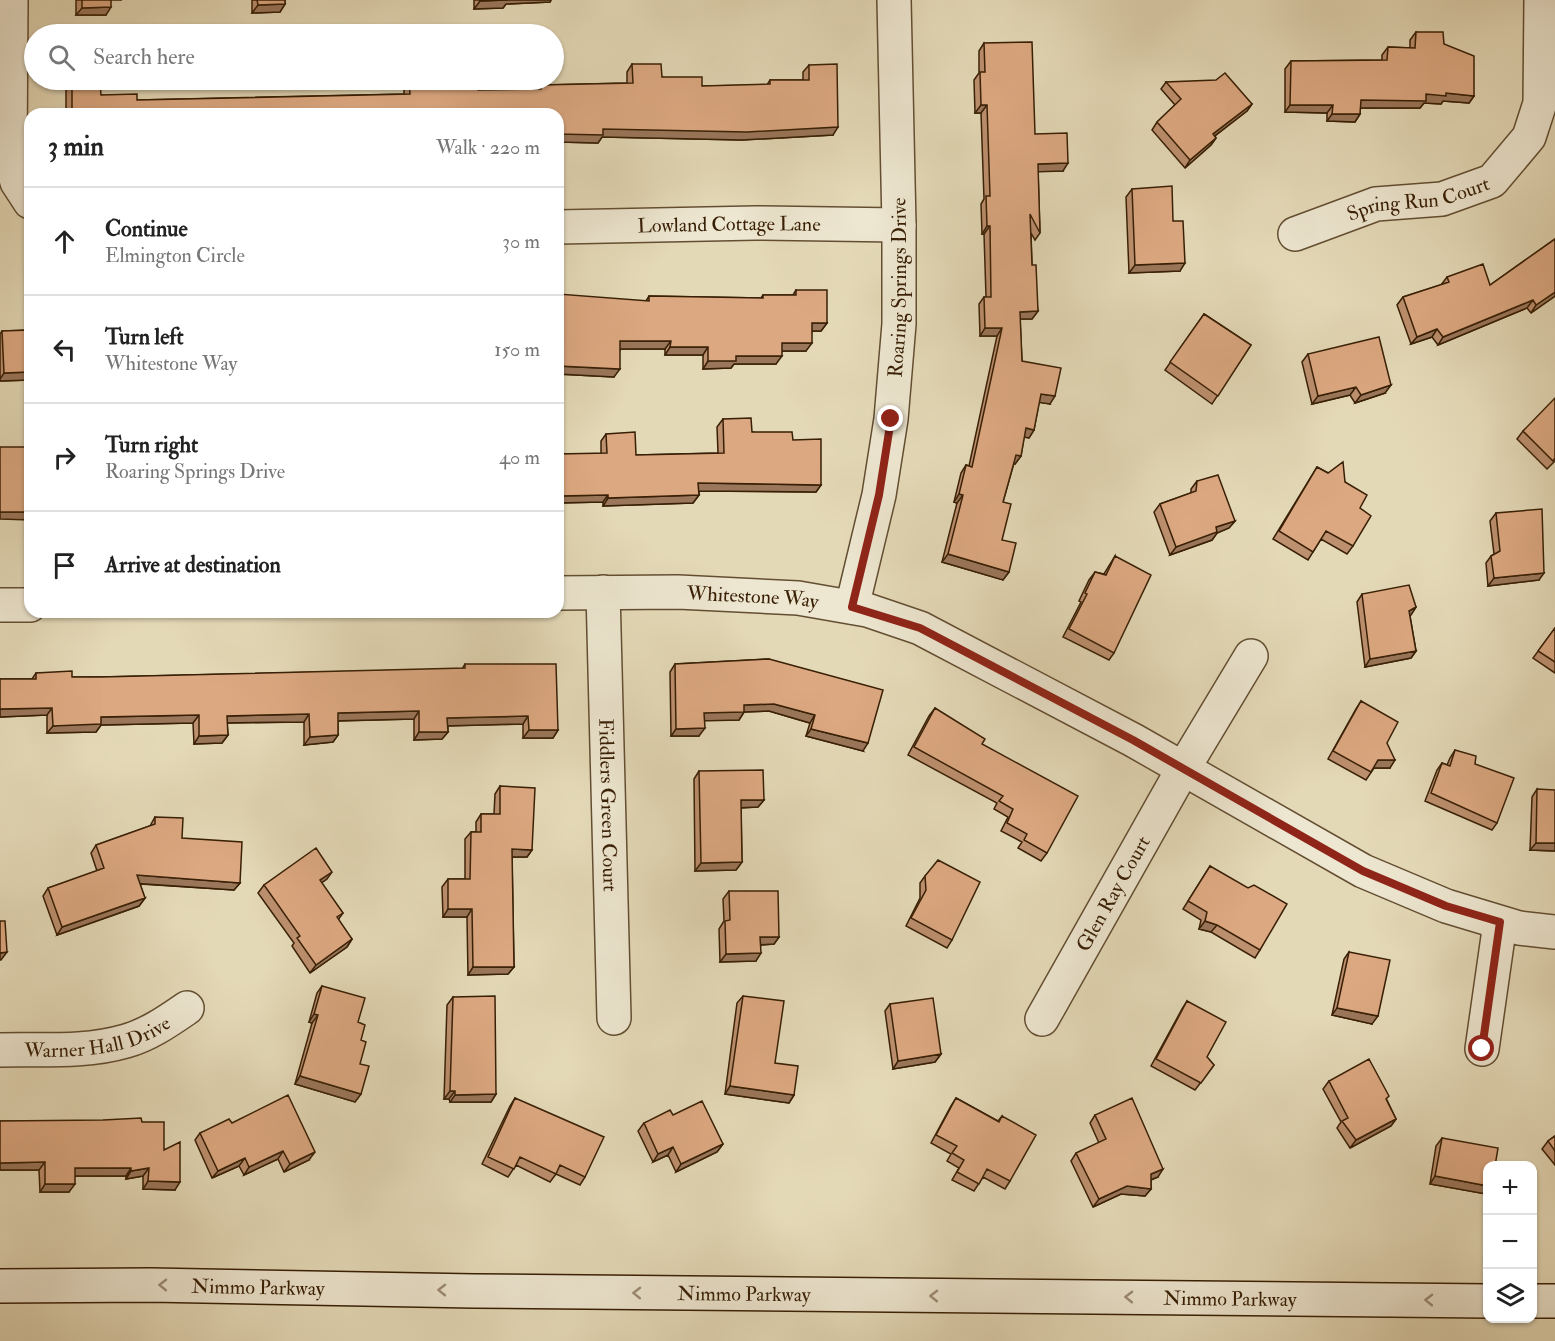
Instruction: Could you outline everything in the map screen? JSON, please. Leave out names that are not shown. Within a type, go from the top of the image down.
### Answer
[{"type":"street","points":[[11,0],[10,157],[17,182],[24,193]]},
{"type":"street","name":"Roaring Springs Drive","points":[[852,607],[879,495],[891,419],[899,324],[894,0]]},
{"type":"street","name":"Spring Run Court","points":[[1295,234],[1376,204],[1442,199],[1492,181],[1529,137],[1540,103],[1541,0]]},
{"type":"street","name":"Lowland Cottage Lane","points":[[564,227],[756,223],[899,225]]},
{"type":"street","name":"Fiddlers Green Court","points":[[603,592],[614,1018]]},
{"type":"street","name":"Whitestone Way","points":[[564,593],[678,592],[798,598],[852,607],[920,628],[1183,769],[1363,871],[1446,906],[1519,927],[1555,932]]},
{"type":"street","points":[[0,605],[24,605]]},
{"type":"street","name":"Glen Ray Court","points":[[1042,1019],[1183,769],[1251,656]]},
{"type":"street","points":[[1482,1049],[1500,922]]},
{"type":"street","name":"Warner Hall Drive","points":[[0,1050],[90,1049],[127,1041],[162,1025],[187,1008]]},
{"type":"street","name":"Nimmo Parkway","points":[[0,1286],[151,1285],[534,1292],[1483,1300]]},
{"type":"street","points":[[1537,1301],[1555,1301]]},
{"type":"building","points":[[82,0],[111,0],[111,7],[82,8]]},
{"type":"building","points":[[257,0],[285,0],[285,4],[258,5]]},
{"type":"building","points":[[1416,32],[1443,32],[1444,44],[1474,56],[1474,96],[1446,93],[1446,96],[1426,94],[1426,101],[1361,100],[1360,114],[1332,114],[1333,105],[1290,105],[1291,61],[1387,60],[1388,47],[1415,48]]},
{"type":"building","points":[[1032,42],[1035,134],[1067,133],[1068,163],[1038,164],[1040,233],[1030,214],[1032,265],[1036,265],[1038,311],[1020,312],[1022,361],[1061,368],[1055,396],[1041,394],[1034,430],[1026,428],[1021,456],[1016,455],[1003,502],[1011,504],[1002,540],[1016,543],[1009,572],[948,554],[963,495],[959,494],[966,465],[972,467],[1002,328],[985,328],[984,297],[991,297],[990,226],[987,226],[986,196],[990,196],[987,105],[981,105],[980,72],[985,72],[984,43]]},
{"type":"building","points":[[632,64],[661,64],[662,77],[702,77],[702,86],[770,84],[770,80],[809,80],[809,65],[837,64],[838,127],[747,132],[603,129],[603,135],[564,134],[564,108],[72,108],[72,90],[101,90],[101,95],[137,94],[137,100],[410,94],[410,90],[564,90],[564,84],[633,83]]},
{"type":"building","points":[[1225,73],[1252,104],[1213,134],[1216,138],[1190,160],[1157,122],[1181,99],[1166,82],[1216,80]]},
{"type":"building","points":[[1172,186],[1173,221],[1183,221],[1185,263],[1135,265],[1132,189]]},
{"type":"building","points":[[1555,239],[1555,292],[1536,305],[1533,300],[1443,337],[1437,329],[1417,337],[1403,297],[1449,282],[1447,277],[1483,264],[1490,285]]},
{"type":"building","points":[[796,290],[827,290],[827,323],[812,323],[812,343],[782,343],[782,356],[736,356],[736,361],[708,361],[708,347],[670,347],[671,341],[620,341],[620,369],[564,366],[564,294],[649,301],[649,296],[763,298],[763,295],[796,295]]},
{"type":"building","points":[[1204,314],[1251,345],[1218,396],[1170,362]]},
{"type":"building","points":[[24,330],[24,372],[4,373],[2,331]]},
{"type":"building","points":[[1379,337],[1391,385],[1361,395],[1356,387],[1318,396],[1308,354]]},
{"type":"building","points":[[1555,398],[1555,458],[1553,461],[1523,431]]},
{"type":"building","points":[[751,418],[752,432],[792,432],[793,440],[821,439],[821,485],[698,483],[699,495],[608,498],[608,495],[564,496],[564,454],[607,453],[606,434],[635,432],[636,455],[724,453],[723,419]]},
{"type":"building","points":[[0,447],[24,447],[24,512],[0,512]]},
{"type":"building","points":[[1343,462],[1345,482],[1367,495],[1360,508],[1371,516],[1353,546],[1326,531],[1313,552],[1279,531],[1317,467],[1328,473]]},
{"type":"building","points":[[1218,475],[1235,521],[1216,527],[1217,532],[1176,547],[1160,504],[1196,491],[1197,481]]},
{"type":"building","points":[[1542,509],[1544,573],[1494,578],[1491,556],[1500,551],[1496,513]]},
{"type":"building","points":[[1115,556],[1151,575],[1114,653],[1069,629],[1087,594],[1085,593],[1095,572],[1106,575]]},
{"type":"building","points":[[1409,585],[1416,607],[1409,611],[1416,651],[1370,659],[1362,594]]},
{"type":"building","points":[[1555,628],[1555,662],[1538,651]]},
{"type":"building","points":[[769,659],[883,690],[868,743],[811,729],[815,715],[774,704],[744,705],[744,712],[704,713],[705,728],[676,729],[675,664]]},
{"type":"building","points":[[465,664],[556,664],[558,730],[529,730],[528,716],[447,718],[448,732],[419,732],[419,711],[338,713],[338,735],[310,737],[309,714],[227,716],[228,735],[199,736],[199,715],[101,717],[101,724],[53,726],[52,708],[0,709],[0,679],[36,679],[36,673],[72,671],[72,677],[100,677],[465,668]]},
{"type":"building","points":[[1361,701],[1398,722],[1387,743],[1395,760],[1378,760],[1371,772],[1333,751]]},
{"type":"building","points":[[935,708],[985,739],[982,744],[1078,796],[1047,853],[1024,840],[1027,834],[1007,823],[1013,809],[999,801],[1003,796],[914,747]]},
{"type":"building","points":[[1455,750],[1476,756],[1475,764],[1514,778],[1497,823],[1431,793],[1442,763],[1450,766]]},
{"type":"building","points":[[763,770],[764,800],[741,800],[742,862],[701,863],[699,771]]},
{"type":"building","points":[[500,786],[535,788],[532,850],[512,849],[514,967],[473,967],[472,909],[448,909],[448,879],[470,879],[471,832],[481,832],[481,814],[500,814]]},
{"type":"building","points":[[1537,789],[1555,790],[1555,843],[1536,843]]},
{"type":"building","points":[[155,817],[183,818],[182,838],[242,842],[240,883],[137,875],[145,898],[62,927],[48,888],[104,868],[96,845],[155,824]]},
{"type":"building","points":[[316,848],[332,872],[320,880],[343,913],[337,917],[352,939],[316,965],[297,938],[300,936],[264,885]]},
{"type":"building","points":[[938,860],[980,882],[952,940],[911,918],[926,890],[925,876]]},
{"type":"building","points":[[1210,866],[1248,888],[1254,885],[1287,904],[1260,950],[1217,925],[1205,921],[1207,912],[1188,901]]},
{"type":"building","points":[[729,891],[778,891],[779,937],[760,937],[761,953],[726,954],[725,921],[730,920]]},
{"type":"building","points":[[0,921],[5,921],[7,952],[0,953]]},
{"type":"building","points":[[1349,952],[1390,960],[1378,1016],[1337,1008]]},
{"type":"building","points":[[322,986],[365,998],[358,1022],[365,1025],[361,1040],[366,1042],[360,1064],[369,1066],[361,1094],[300,1076],[318,1015],[314,1014]]},
{"type":"building","points":[[495,996],[496,1094],[455,1095],[455,1091],[450,1091],[453,997]]},
{"type":"building","points":[[743,996],[784,1001],[775,1063],[798,1066],[794,1095],[730,1086]]},
{"type":"building","points":[[933,998],[941,1054],[898,1061],[890,1004]]},
{"type":"building","points":[[1187,1001],[1226,1022],[1207,1057],[1214,1065],[1201,1083],[1156,1059]]},
{"type":"building","points":[[1369,1059],[1389,1096],[1386,1099],[1396,1119],[1356,1140],[1342,1121],[1348,1118],[1329,1081]]},
{"type":"building","points":[[288,1095],[315,1152],[290,1164],[283,1151],[249,1167],[245,1158],[218,1171],[200,1133],[229,1119],[232,1123]]},
{"type":"building","points":[[515,1098],[604,1137],[585,1177],[560,1165],[556,1174],[520,1157],[514,1169],[488,1157]]},
{"type":"building","points":[[956,1098],[999,1122],[1002,1116],[1036,1135],[1010,1181],[987,1169],[979,1184],[957,1172],[964,1160],[952,1153],[957,1146],[936,1135]]},
{"type":"building","points":[[1132,1098],[1163,1169],[1151,1174],[1151,1189],[1127,1186],[1099,1199],[1076,1153],[1106,1139],[1095,1115]]},
{"type":"building","points":[[702,1101],[723,1144],[681,1164],[673,1147],[658,1154],[644,1123],[670,1110],[673,1115]]},
{"type":"building","points":[[141,1118],[142,1122],[164,1122],[164,1150],[180,1142],[180,1182],[148,1181],[149,1168],[131,1171],[131,1168],[75,1168],[75,1184],[45,1184],[45,1162],[0,1163],[0,1121]]},
{"type":"building","points":[[1555,1136],[1555,1151],[1548,1141]]},
{"type":"building","points":[[1442,1138],[1498,1148],[1496,1161],[1483,1161],[1483,1185],[1435,1176]]},
{"type":"route","points":[[891,419],[879,495],[852,607],[920,628],[1133,740],[1363,871],[1446,906],[1500,922],[1482,1049]]}]
